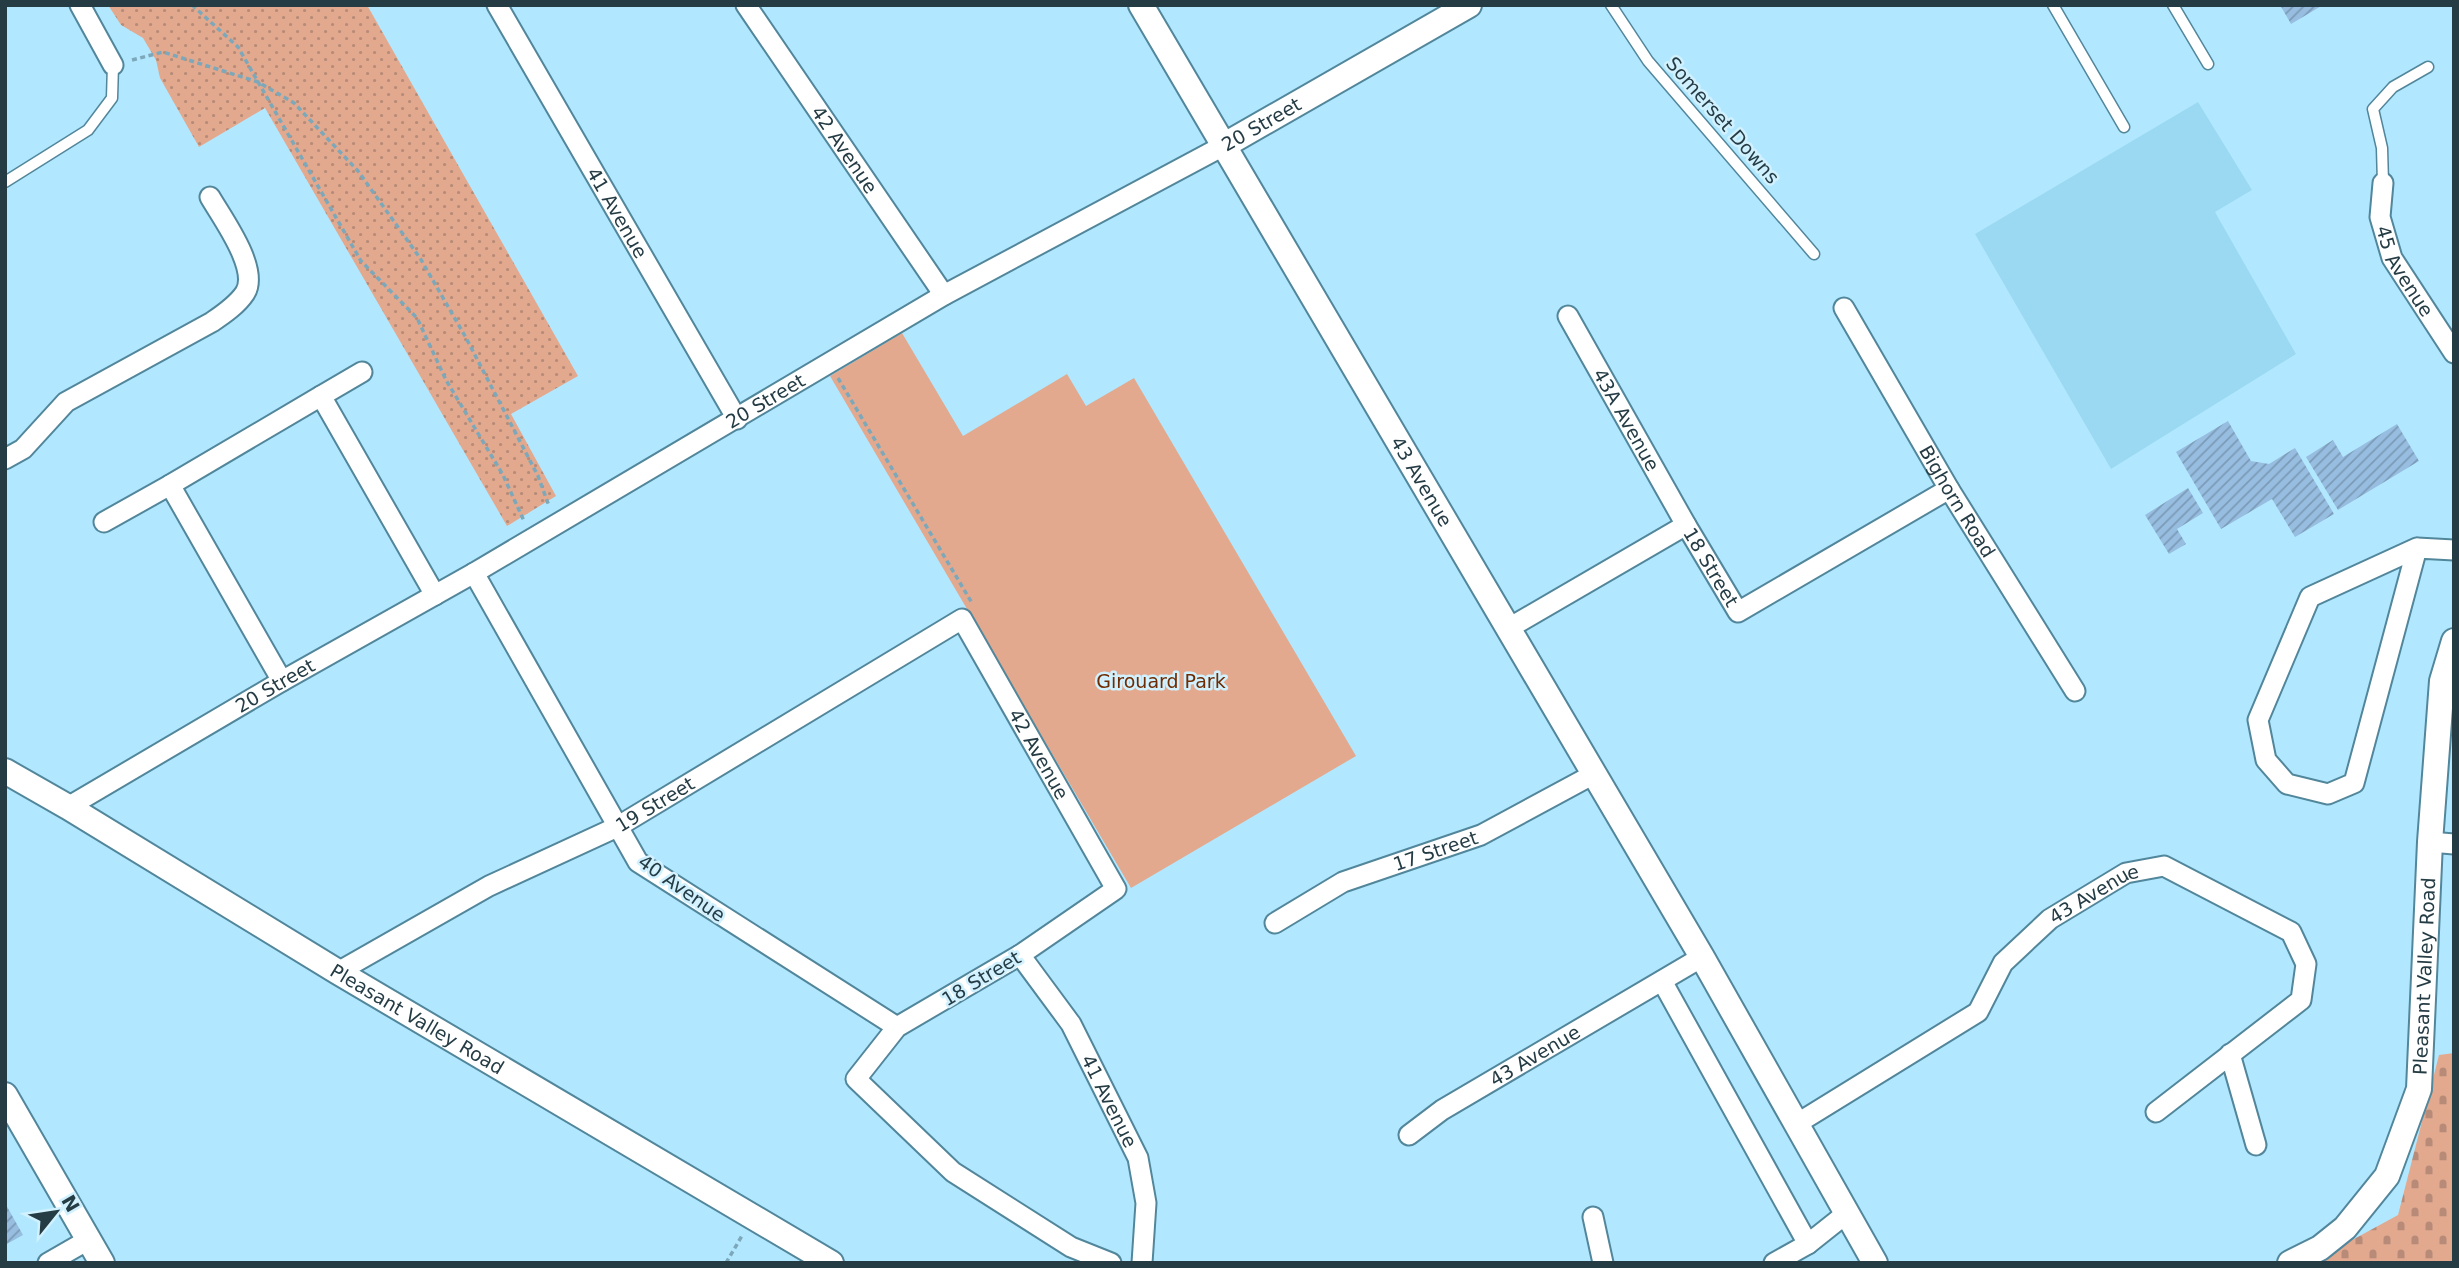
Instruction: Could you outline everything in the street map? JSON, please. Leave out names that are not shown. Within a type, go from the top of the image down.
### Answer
[{"type":"street","points":[[80,5],[113,65]]},
{"type":"street","name":"41 Avenue","points":[[496,5],[737,419]]},
{"type":"street","name":"42 Avenue","points":[[746,5],[944,295]]},
{"type":"street","name":"43 Avenue","points":[[1141,5],[1702,957],[1875,1263]]},
{"type":"street","name":"20 Street","points":[[68,807],[282,681],[474,573],[944,295],[1223,145],[1469,5]]},
{"type":"street","name":"45 Avenue","points":[[2383,183],[2380,218],[2392,258],[2454,353]]},
{"type":"street","points":[[5,459],[23,449],[66,402],[212,322],[232,308],[247,290],[248,268],[210,197]]},
{"type":"street","name":"Bighorn Road","points":[[1844,308],[1949,489],[2075,691]]},
{"type":"street","name":"43A Avenue","points":[[1568,316],[1686,524]]},
{"type":"street","points":[[104,522],[362,372]]},
{"type":"street","points":[[321,396],[435,595]]},
{"type":"street","points":[[170,485],[282,681]]},
{"type":"street","name":"18 Street","points":[[1509,628],[1686,524],[1738,612],[1949,489]]},
{"type":"street","points":[[2417,548],[2354,783],[2328,794],[2287,784],[2266,760],[2258,720],[2310,597],[2417,548],[2454,550]]},
{"type":"street","name":"40 Avenue","points":[[474,573],[638,862],[897,1027]]},
{"type":"street","name":"42 Avenue","points":[[962,619],[1116,888]]},
{"type":"street","name":"19 Street","points":[[338,972],[489,886],[617,827],[962,619]]},
{"type":"street","name":"Pleasant Valley Road","points":[[2290,1263],[2324,1255],[2387,1176],[2419,1089],[2442,843],[2442,681],[2454,642]]},
{"type":"street","name":"Pleasant Valley Road","points":[[5,771],[338,972],[831,1263]]},
{"type":"street","name":"17 Street","points":[[1275,923],[1343,882],[1481,835],[1594,774]]},
{"type":"street","name":"43 Avenue","points":[[1798,1123],[1978,1012],[2003,963],[2050,919],[2126,873],[2164,866],[2291,932],[2306,964],[2301,1000],[2156,1112]]},
{"type":"street","name":"18 Street","points":[[1111,1263],[1071,1247],[953,1172],[856,1079],[897,1027],[1020,955],[1116,888]]},
{"type":"street","name":"41 Avenue","points":[[1020,955],[1071,1024],[1139,1158],[1146,1203],[1143,1263]]},
{"type":"street","name":"43 Avenue","points":[[1409,1135],[1442,1110],[1702,957]]},
{"type":"street","points":[[1662,981],[1808,1244]]},
{"type":"street","points":[[2230,1054],[2256,1145]]},
{"type":"street","points":[[5,1095],[102,1263]]},
{"type":"street","points":[[1774,1263],[1808,1244],[1847,1213]]},
{"type":"street","points":[[1593,1217],[1602,1263]]},
{"type":"street","points":[[48,1263],[88,1240]]},
{"type":"lane","name":"Somerset Downs","points":[[1611,5],[1648,61],[1814,254]]},
{"type":"lane","points":[[2053,5],[2124,127]]},
{"type":"lane","points":[[2173,5],[2208,64]]},
{"type":"lane","points":[[5,182],[88,130],[112,98],[113,65]]},
{"type":"lane","points":[[2383,183],[2382,148],[2373,109],[2393,87],[2428,67]]},
{"type":"path","points":[[191,5],[238,47],[361,261],[417,318],[446,380],[503,475],[533,538]]},
{"type":"path","points":[[113,65],[163,52],[258,82],[294,103],[358,171],[420,258],[465,336],[538,476],[556,525]]},
{"type":"path","points":[[830,364],[974,606],[962,619]]},
{"type":"path","points":[[726,1263],[742,1235],[756,1219]]},
{"type":"shaded area","points":[[2198,102],[2252,190],[2215,212],[2296,354],[2111,469],[1975,234]]},
{"type":"green space","points":[[108,5],[367,5],[578,376],[511,414],[556,496],[507,526],[265,108],[199,147],[160,78],[156,60],[143,38],[121,25]]},
{"type":"green space","name":"Girouard Park","points":[[902,333],[963,436],[1067,374],[1086,406],[1134,378],[1356,756],[1131,888],[830,376]]},
{"type":"green space","points":[[2454,1053],[2454,1263],[2310,1263],[2398,1215],[2439,1055]]},
{"type":"building","points":[[2280,5],[2323,5],[2291,24]]},
{"type":"building","points":[[2228,421],[2251,461],[2269,464],[2295,448],[2334,514],[2295,537],[2272,499],[2221,529],[2176,452]]},
{"type":"building","points":[[2397,424],[2419,461],[2338,510],[2306,457],[2333,440],[2343,457]]},
{"type":"building","points":[[2188,488],[2203,513],[2177,529],[2186,544],[2169,554],[2145,515]]},
{"type":"building","points":[[5,1203],[23,1235],[5,1245]]}]
